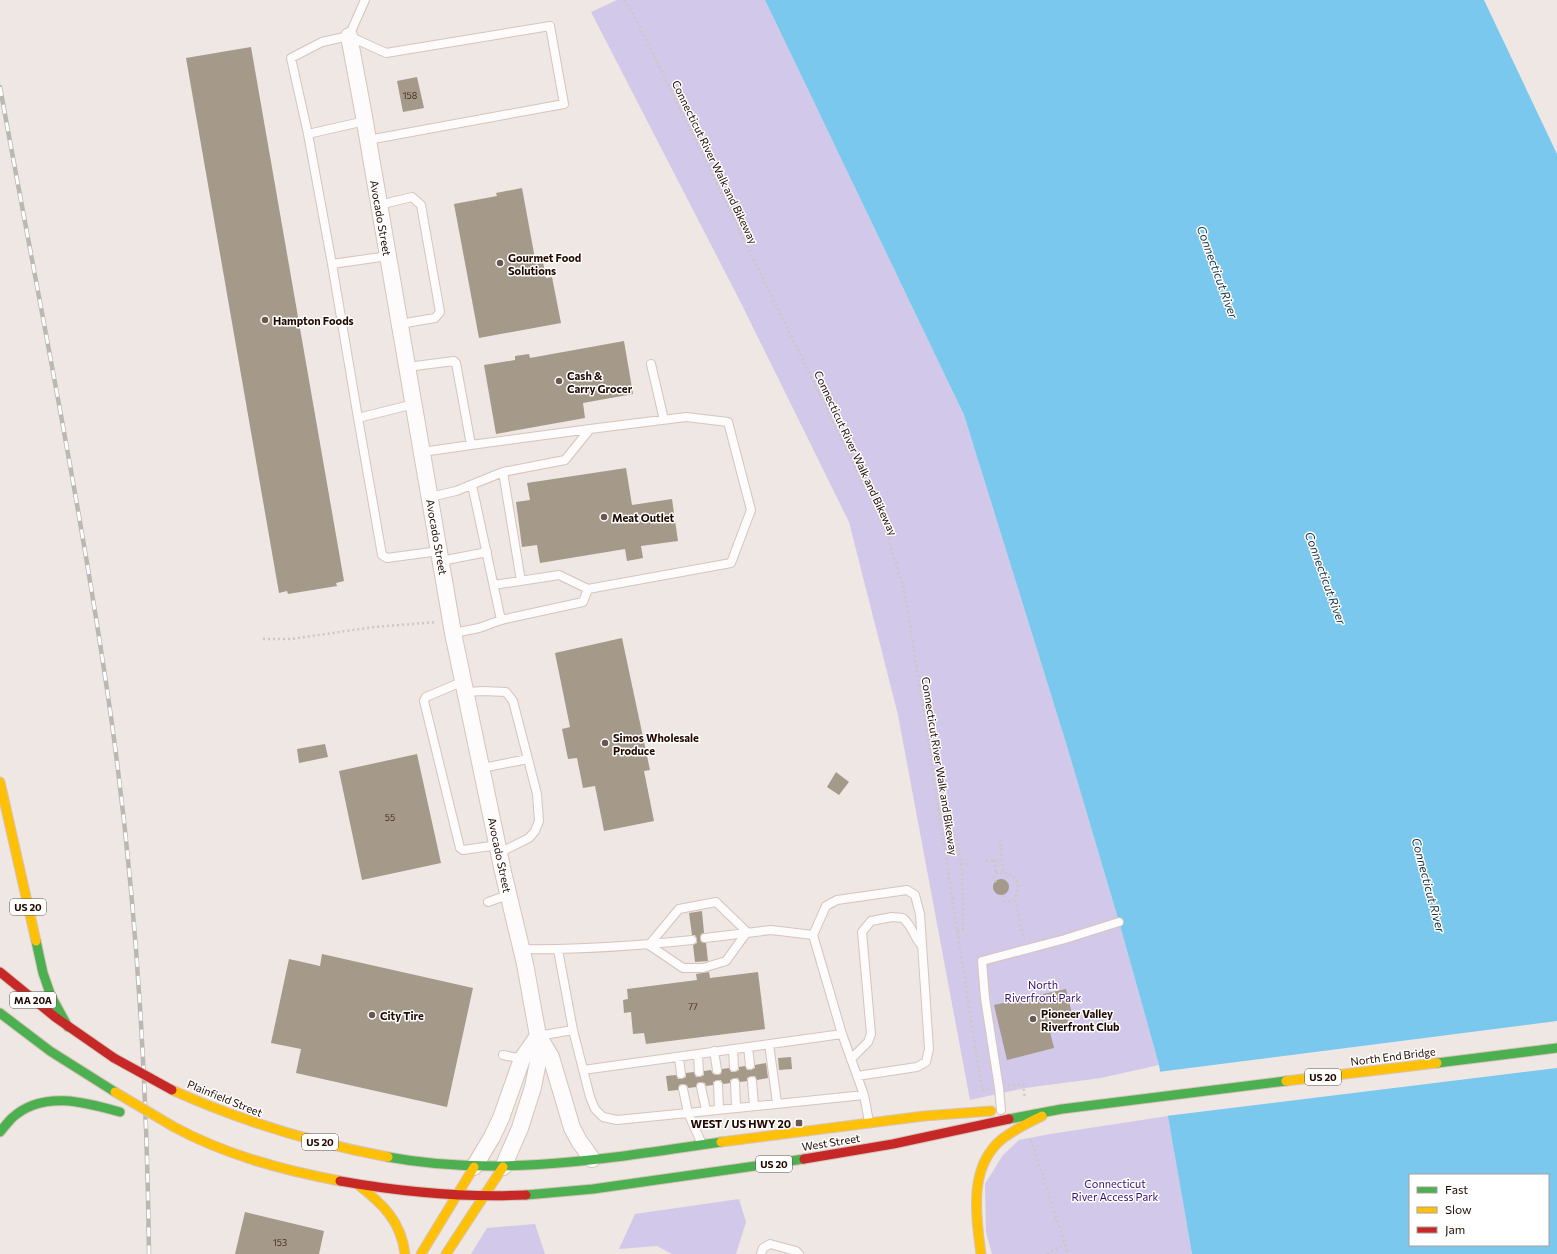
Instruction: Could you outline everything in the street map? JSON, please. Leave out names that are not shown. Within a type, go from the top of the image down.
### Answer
[{"type":"main road","name":"US 20","points":[[0,782],[43,973],[51,996],[68,1027]]},
{"type":"main road","name":"Plainfield Street","points":[[0,972],[29,997],[68,1027],[114,1058],[172,1090],[247,1121],[305,1138],[379,1155],[474,1167],[503,1167]]},
{"type":"main road","name":"US 20","points":[[0,1013],[50,1051],[114,1092],[174,1127],[210,1145],[257,1161],[357,1184],[456,1195],[483,1196]]},
{"type":"main road","name":"North End Bridge","points":[[1090,1106],[1557,1048]]},
{"type":"main road","points":[[0,1132],[10,1120],[22,1110],[49,1100],[64,1099],[79,1101],[123,1113]]},
{"type":"main road","name":"West Street","points":[[483,1196],[529,1195],[577,1190],[745,1168],[874,1147],[1027,1114],[1090,1106]]},
{"type":"main road","name":"West Street","points":[[503,1167],[592,1159],[941,1114],[1001,1110],[1062,1109]]},
{"type":"main road","points":[[981,1254],[978,1233],[976,1189],[980,1170],[987,1155],[1003,1137],[1022,1124],[1062,1109]]},
{"type":"main road","points":[[140,1118],[174,1127]]},
{"type":"main road","points":[[870,1123],[874,1147]]},
{"type":"main road","points":[[420,1254],[474,1167]]},
{"type":"main road","points":[[446,1254],[503,1167]]},
{"type":"main road","points":[[357,1184],[380,1202],[394,1219],[401,1233],[405,1254]]},
{"type":"street","name":"Avocado Street","points":[[349,36],[380,205],[453,627],[498,849],[522,950],[538,1036],[538,1062],[533,1087],[520,1128],[503,1167]]},
{"type":"street","name":"Avocado Street","points":[[538,1036],[551,1057],[572,1128],[592,1159]]},
{"type":"street","points":[[474,1167],[498,1124],[513,1089],[522,1059],[538,1036]]},
{"type":"lane","points":[[349,36],[365,0]]},
{"type":"lane","points":[[368,140],[564,104],[550,26],[386,53],[349,36],[322,42],[290,58],[308,134],[382,556],[387,558],[440,556],[487,552]]},
{"type":"lane","points":[[308,134],[365,121]]},
{"type":"lane","points":[[380,205],[412,197],[421,205],[440,312],[435,318],[400,324]]},
{"type":"lane","points":[[332,264],[388,256]]},
{"type":"lane","points":[[407,367],[454,361],[456,363],[471,445]]},
{"type":"lane","points":[[651,364],[664,420]]},
{"type":"lane","points":[[358,418],[414,404]]},
{"type":"lane","points":[[422,452],[686,417],[728,422],[751,510],[731,563],[588,589],[559,575],[494,585]]},
{"type":"lane","points":[[430,497],[456,491],[503,472],[565,460],[590,429]]},
{"type":"lane","points":[[503,472],[521,581]]},
{"type":"lane","points":[[472,485],[502,620]]},
{"type":"lane","points":[[453,627],[479,628],[502,620],[583,602],[588,589]]},
{"type":"lane","points":[[465,687],[483,691],[506,692],[513,701],[528,759],[537,794],[539,821],[529,838],[498,849],[463,850],[460,848],[424,701],[426,697],[465,687]]},
{"type":"lane","points":[[482,768],[528,759]]},
{"type":"lane","points":[[857,1076],[917,1067],[926,1062],[929,1049],[920,914],[915,895],[907,890],[837,900],[826,906],[813,935],[842,1034],[857,1076],[864,1095],[870,1123]]},
{"type":"lane","points":[[488,902],[508,895]]},
{"type":"lane","points":[[649,945],[679,909],[716,902],[747,932]]},
{"type":"lane","points":[[851,1059],[868,1042],[871,1034],[862,932],[865,927],[871,921],[892,917],[903,918],[910,925],[914,938],[922,946]]},
{"type":"lane","points":[[1001,1110],[985,998],[982,961],[1026,950],[1120,922]]},
{"type":"lane","points":[[705,938],[771,930],[813,935]]},
{"type":"lane","points":[[649,945],[683,968],[703,968],[726,961],[747,932]]},
{"type":"lane","points":[[522,950],[558,950],[649,945],[692,940]]},
{"type":"lane","points":[[558,950],[573,1030],[583,1070],[593,1103],[603,1117],[617,1120],[864,1095]]},
{"type":"lane","points":[[538,1036],[573,1030]]},
{"type":"lane","points":[[583,1070],[842,1034]]},
{"type":"lane","points":[[769,1044],[777,1103]]},
{"type":"lane","points":[[748,1047],[750,1066]]},
{"type":"lane","points":[[734,1049],[734,1068]]},
{"type":"lane","points":[[714,1052],[717,1070]]},
{"type":"lane","points":[[698,1054],[699,1072]]},
{"type":"lane","points":[[503,1055],[538,1062]]},
{"type":"lane","points":[[679,1057],[681,1074]]},
{"type":"lane","points":[[752,1080],[754,1106]]},
{"type":"lane","points":[[735,1082],[736,1107]]},
{"type":"lane","points":[[718,1085],[719,1109]]},
{"type":"lane","points":[[701,1087],[706,1110]]},
{"type":"lane","points":[[683,1089],[688,1113],[702,1145]]},
{"type":"lane","points":[[761,1254],[762,1248],[770,1244],[796,1251],[799,1254]]},
{"type":"path","name":"Connecticut River Walk and Bikeway","points":[[624,0],[634,16],[885,528],[905,593],[982,1090],[1023,1084],[1024,1093]]},
{"type":"path","points":[[263,639],[292,639],[374,627],[453,627]]},
{"type":"path","points":[[939,811],[944,812],[948,819],[963,876],[963,929],[957,931]]},
{"type":"path","points":[[1000,839],[1004,872]]},
{"type":"path","points":[[994,860],[996,873],[993,878],[996,882]]},
{"type":"path","points":[[986,861],[1002,860]]},
{"type":"path","points":[[961,865],[970,864]]},
{"type":"path","points":[[996,873],[1004,872],[1013,876],[1016,880],[1018,887],[1015,900],[1021,927]]},
{"type":"path","points":[[1003,895],[1006,902],[1015,900]]},
{"type":"path","points":[[1029,1135],[1068,1254]]},
{"type":"path","points":[[1048,1254],[1065,1244]]},
{"type":"green space","name":"North Riverfront Park","points":[[617,0],[765,0],[964,415],[1066,743],[1119,922],[1159,1065],[1101,1078],[1025,1088],[970,1100],[898,715],[849,522],[741,303],[591,12]]},
{"type":"green space","name":"Connecticut River Access Park","points":[[1168,1116],[1192,1254],[992,1254],[986,1232],[985,1184],[1003,1155],[1019,1140]]},
{"type":"green space","points":[[739,1199],[746,1222],[736,1254],[672,1254],[657,1246],[619,1249],[635,1214]]},
{"type":"green space","points":[[535,1224],[545,1254],[471,1254],[487,1228]]},
{"type":"water","name":"Connecticut River","points":[[765,0],[1484,0],[1557,154],[1557,1254],[1192,1254],[1159,1065],[1119,922],[1066,743],[964,415]]},
{"type":"pier","points":[[1557,1021],[1557,1068],[1166,1116],[1158,1072]]},
{"type":"building","name":"Hampton Foods","points":[[251,47],[344,581],[336,583],[337,586],[288,594],[287,591],[279,593],[186,58]]},
{"type":"building","points":[[417,77],[424,108],[403,112],[397,81]]},
{"type":"building","name":"Gourmet Food Solutions","points":[[522,188],[536,264],[543,262],[546,278],[552,277],[561,323],[479,338],[454,204],[497,196],[496,193]]},
{"type":"building","name":"Cash & Carry Grocer","points":[[624,341],[633,394],[583,403],[585,418],[496,434],[484,365],[515,360],[515,356],[529,354],[530,358]]},
{"type":"building","name":"Meat Outlet","points":[[626,468],[632,505],[672,499],[678,541],[641,546],[643,558],[627,561],[625,549],[540,563],[537,545],[522,547],[516,502],[530,500],[527,483]]},
{"type":"building","name":"Simos Wholesale Produce","points":[[622,638],[650,770],[644,771],[654,821],[604,831],[595,786],[583,788],[577,758],[568,759],[562,729],[570,727],[555,653]]},
{"type":"building","points":[[325,744],[328,757],[299,763],[297,749]]},
{"type":"building","points":[[417,754],[441,863],[362,880],[339,771]]},
{"type":"building","points":[[836,772],[849,782],[839,795],[827,787]]},
{"type":"building","points":[[998,879],[1004,879],[1009,884],[1007,893],[1004,895],[998,895],[993,890],[993,884]]},
{"type":"building","points":[[702,911],[704,933],[701,934],[700,938],[701,942],[706,943],[708,961],[695,962],[693,945],[697,943],[697,939],[695,935],[692,935],[689,913]]},
{"type":"building","name":"City Tire","points":[[322,954],[473,988],[447,1107],[296,1073],[301,1049],[271,1043],[289,959],[320,966]]},
{"type":"building","points":[[709,972],[710,978],[758,972],[765,1029],[646,1044],[644,1033],[633,1034],[631,1012],[624,1013],[623,1000],[628,999],[627,989],[697,980],[696,974]]},
{"type":"building","name":"Pioneer Valley Riverfront Club","points":[[1066,989],[1072,1014],[1066,1024],[1049,1028],[1054,1048],[1007,1060],[994,1005]]},
{"type":"building","points":[[791,1057],[792,1069],[779,1070],[778,1058]]},
{"type":"building","points":[[766,1063],[768,1078],[757,1080],[755,1076],[751,1076],[747,1078],[747,1081],[740,1082],[738,1078],[734,1078],[730,1080],[730,1083],[723,1084],[721,1080],[717,1080],[713,1082],[713,1085],[706,1086],[705,1083],[700,1082],[697,1083],[696,1087],[688,1088],[687,1085],[682,1084],[679,1085],[678,1090],[668,1091],[666,1076],[676,1075],[678,1079],[682,1079],[686,1077],[686,1073],[694,1072],[696,1077],[700,1077],[704,1075],[704,1071],[711,1070],[713,1074],[717,1075],[721,1074],[722,1069],[729,1068],[731,1072],[735,1072],[739,1070],[739,1067],[745,1066],[747,1070],[751,1070],[755,1068],[755,1065]]},
{"type":"building","points":[[245,1212],[324,1231],[319,1254],[235,1254]]},
{"type":"railway","points":[[0,87],[86,559],[120,784],[139,985],[146,1119],[149,1254]]},
{"type":"traffic: fast","points":[[36,941],[43,973],[51,996],[68,1027]]},
{"type":"traffic: fast","points":[[0,1013],[50,1051],[115,1092]]},
{"type":"traffic: fast","points":[[1437,1063],[1557,1048]]},
{"type":"traffic: fast","points":[[1009,1119],[1062,1109],[1286,1081]]},
{"type":"traffic: fast","points":[[0,1132],[12,1118],[24,1109],[50,1101],[78,1102],[120,1112]]},
{"type":"traffic: fast","points":[[388,1157],[430,1163],[472,1166],[513,1166],[596,1159],[721,1142]]},
{"type":"traffic: fast","points":[[526,1195],[593,1189],[804,1159]]},
{"type":"traffic: slow","points":[[0,782],[36,941]]},
{"type":"traffic: slow","points":[[1286,1081],[1437,1063]]},
{"type":"traffic: slow","points":[[172,1090],[224,1112],[278,1130],[332,1145],[388,1157]]},
{"type":"traffic: slow","points":[[115,1092],[174,1127]]},
{"type":"traffic: slow","points":[[721,1142],[924,1116],[991,1111]]},
{"type":"traffic: slow","points":[[981,1254],[976,1208],[979,1178],[984,1163],[991,1150],[1002,1139],[1042,1116]]},
{"type":"traffic: slow","points":[[174,1127],[214,1146],[255,1160],[297,1172],[340,1181]]},
{"type":"traffic: slow","points":[[421,1254],[474,1167]]},
{"type":"traffic: slow","points":[[446,1254],[503,1167]]},
{"type":"traffic: slow","points":[[357,1184],[383,1206],[389,1214],[399,1232],[403,1242],[405,1254]]},
{"type":"traffic: jam","points":[[0,972],[55,1017],[114,1058]]},
{"type":"traffic: jam","points":[[114,1058],[172,1090]]},
{"type":"traffic: jam","points":[[804,1159],[893,1144],[1009,1119]]},
{"type":"traffic: jam","points":[[340,1181],[409,1191],[456,1195],[526,1195]]},
{"type":"place","name":"Gourmet Food Solutions","points":[[500,263]]},
{"type":"place","name":"Hampton Foods","points":[[265,320]]},
{"type":"place","name":"Cash & Carry Grocer","points":[[559,381]]},
{"type":"place","name":"Meat Outlet","points":[[604,517]]},
{"type":"place","name":"Simos Wholesale Produce","points":[[605,743]]},
{"type":"place","name":"City Tire","points":[[372,1015]]},
{"type":"place","name":"Pioneer Valley Riverfront Club","points":[[1033,1019]]},
{"type":"place","name":"WEST / US HWY 20","points":[[799,1123]]}]
